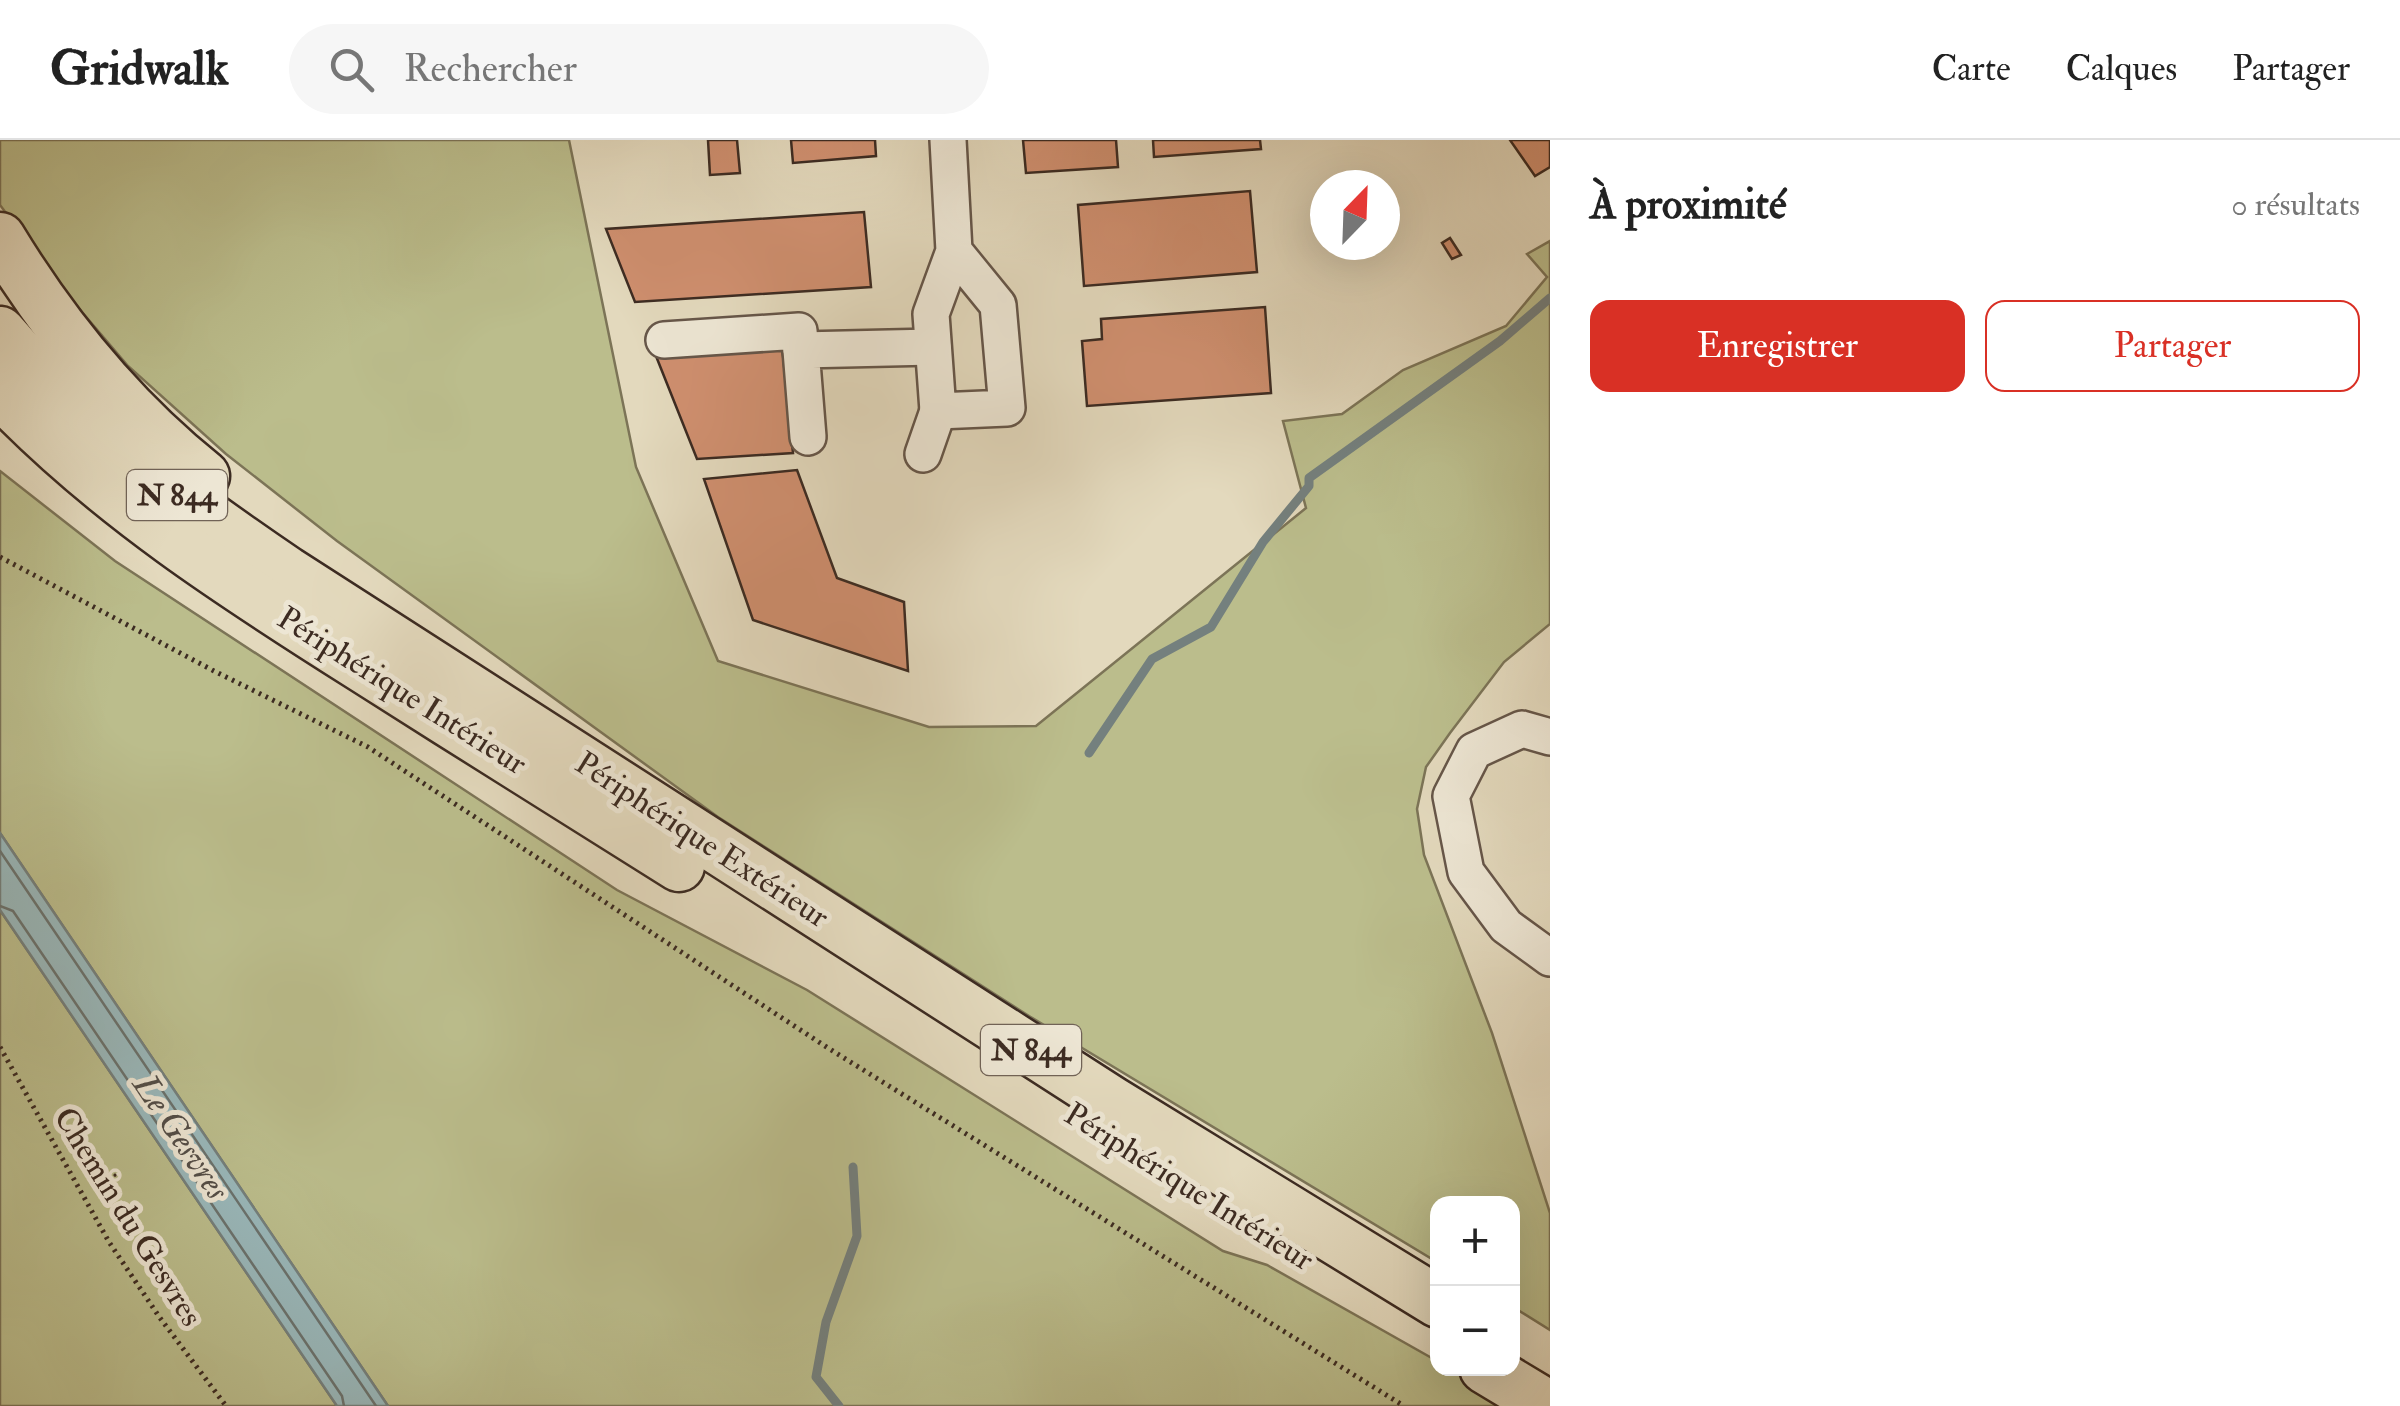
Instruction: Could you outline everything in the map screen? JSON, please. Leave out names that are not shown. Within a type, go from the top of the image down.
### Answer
[{"type":"highway","points":[[0,238],[26,280],[109,386],[178,455],[266,526],[287,572]]},
{"type":"highway","name":"Périphérique Extérieur","points":[[0,332],[111,441],[206,517],[287,572],[1097,1092],[1430,1297]]},
{"type":"highway","name":"Périphérique Intérieur","points":[[0,392],[81,470],[230,583],[1207,1200],[1430,1335]]},
{"type":"highway","points":[[0,432],[125,540],[173,543]]},
{"type":"highway","points":[[1520,1351],[1550,1368]]},
{"type":"highway","points":[[1498,1376],[1548,1406]]},
{"type":"street","points":[[924,454],[938,412],[931,314],[954,251],[948,140]]},
{"type":"street","points":[[938,412],[1008,408],[998,305],[954,251]]},
{"type":"street","points":[[664,340],[799,331],[808,437]]},
{"type":"street","points":[[801,350],[933,348]]},
{"type":"street","points":[[1550,737],[1522,729],[1474,751],[1451,796],[1466,872],[1506,926],[1550,958]]},
{"type":"path","points":[[0,557],[214,671],[368,747],[828,1048],[1404,1406]]},
{"type":"path","name":"Chemin du Gesvres","points":[[0,1047],[109,1242],[226,1406]]},
{"type":"green space","points":[[0,140],[569,140],[636,467],[718,661],[929,727],[1036,726],[1306,508],[1283,421],[1342,414],[1403,370],[1506,326],[1547,277],[1527,254],[1550,241],[1550,624],[1504,662],[1450,733],[1426,767],[1417,809],[1424,855],[1492,1033],[1550,1213],[1550,1330],[1520,1311],[1520,1196],[1430,1196],[1430,1258],[1029,1016],[718,817],[337,541],[226,454],[128,366],[64,291],[0,205]]},
{"type":"green space","points":[[0,471],[115,561],[617,890],[807,990],[1223,1251],[1267,1265],[1430,1357],[1430,1376],[1462,1376],[1516,1406],[388,1406],[0,833]]},
{"type":"green space","points":[[0,910],[337,1406],[0,1406]]},
{"type":"water","name":"Le Gesvres","points":[[0,833],[388,1406],[337,1406],[0,910]]},
{"type":"building","points":[[708,140],[737,140],[740,173],[710,175]]},
{"type":"building","points":[[791,140],[875,140],[876,156],[793,163]]},
{"type":"building","points":[[1023,140],[1116,140],[1118,167],[1026,173]]},
{"type":"building","points":[[1153,140],[1260,140],[1261,149],[1154,157]]},
{"type":"building","points":[[1510,140],[1550,140],[1550,167],[1535,176]]},
{"type":"building","points":[[1250,191],[1257,272],[1084,286],[1078,205]]},
{"type":"building","points":[[864,212],[871,287],[635,302],[606,229]]},
{"type":"building","points":[[1450,238],[1461,255],[1452,259],[1442,243]]},
{"type":"building","points":[[1265,307],[1271,393],[1087,406],[1082,341],[1102,339],[1101,319]]},
{"type":"building","points":[[782,346],[793,453],[697,459],[656,356]]},
{"type":"building","points":[[797,470],[837,578],[904,602],[908,671],[753,620],[704,479]]},
{"type":"waterway","points":[[1089,753],[1152,659],[1211,627],[1263,542],[1309,486],[1309,478],[1500,341],[1550,298]]},
{"type":"waterway","points":[[839,1406],[816,1377],[826,1322],[857,1236],[853,1167]]}]
